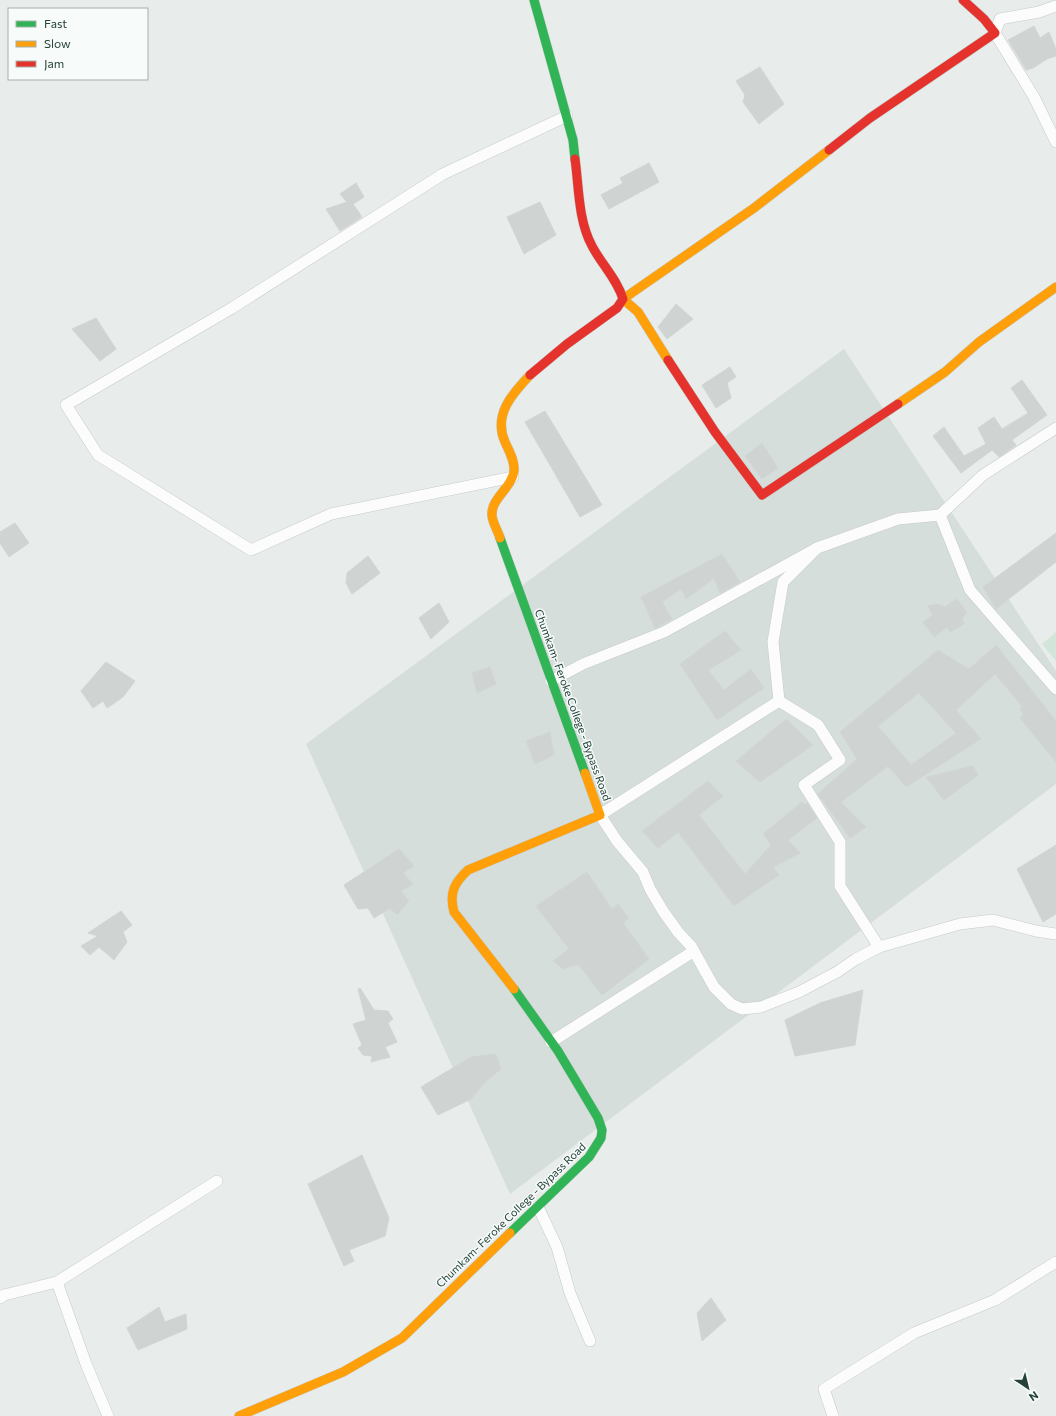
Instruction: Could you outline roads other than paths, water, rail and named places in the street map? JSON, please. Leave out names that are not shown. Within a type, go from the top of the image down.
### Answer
[{"type":"main road","points":[[534,0],[573,140],[584,223],[592,246],[618,286],[623,299],[638,312],[715,432],[762,495],[913,388],[945,372],[979,342],[1056,287]]},
{"type":"main road","points":[[513,477],[513,463],[500,426],[501,416],[505,404],[526,379],[553,355],[617,308],[623,299],[754,208],[870,118],[995,33],[984,19],[963,0]]},
{"type":"main road","name":"Chumkam- Feroke College - Bypass Road","points":[[239,1416],[341,1375],[376,1357],[402,1338],[538,1207],[589,1157],[600,1144],[602,1130],[598,1118],[580,1086],[551,1042],[454,912],[450,900],[452,886],[468,870],[600,815],[492,515],[496,501],[513,477]]},
{"type":"street","points":[[1056,6],[1039,12],[1000,19],[995,33],[1034,97],[1056,142]]},
{"type":"street","points":[[513,477],[331,514],[251,550],[98,455],[66,405],[232,308],[443,174],[567,116]]},
{"type":"street","points":[[551,681],[583,664],[664,632],[817,548],[898,519],[940,515],[983,475],[1056,428]]},
{"type":"street","points":[[940,515],[970,590],[1056,689]]},
{"type":"street","points":[[779,701],[774,642],[783,582],[817,548]]},
{"type":"street","points":[[779,701],[600,815],[617,841],[643,872],[650,889],[663,911],[694,951],[714,987],[731,1004],[742,1009],[761,1007],[799,992],[879,947],[960,924],[993,920],[1036,931],[1056,934]]},
{"type":"street","points":[[779,701],[818,725],[840,760],[804,785],[840,842],[840,886],[879,947]]},
{"type":"street","points":[[551,1042],[694,951]]},
{"type":"street","points":[[0,1298],[4,1295],[57,1282],[217,1181]]},
{"type":"street","points":[[538,1207],[557,1247],[570,1293],[590,1341]]},
{"type":"street","points":[[833,1416],[824,1389],[914,1333],[995,1300],[1056,1262]]},
{"type":"street","points":[[57,1282],[86,1364],[108,1416]]}]
